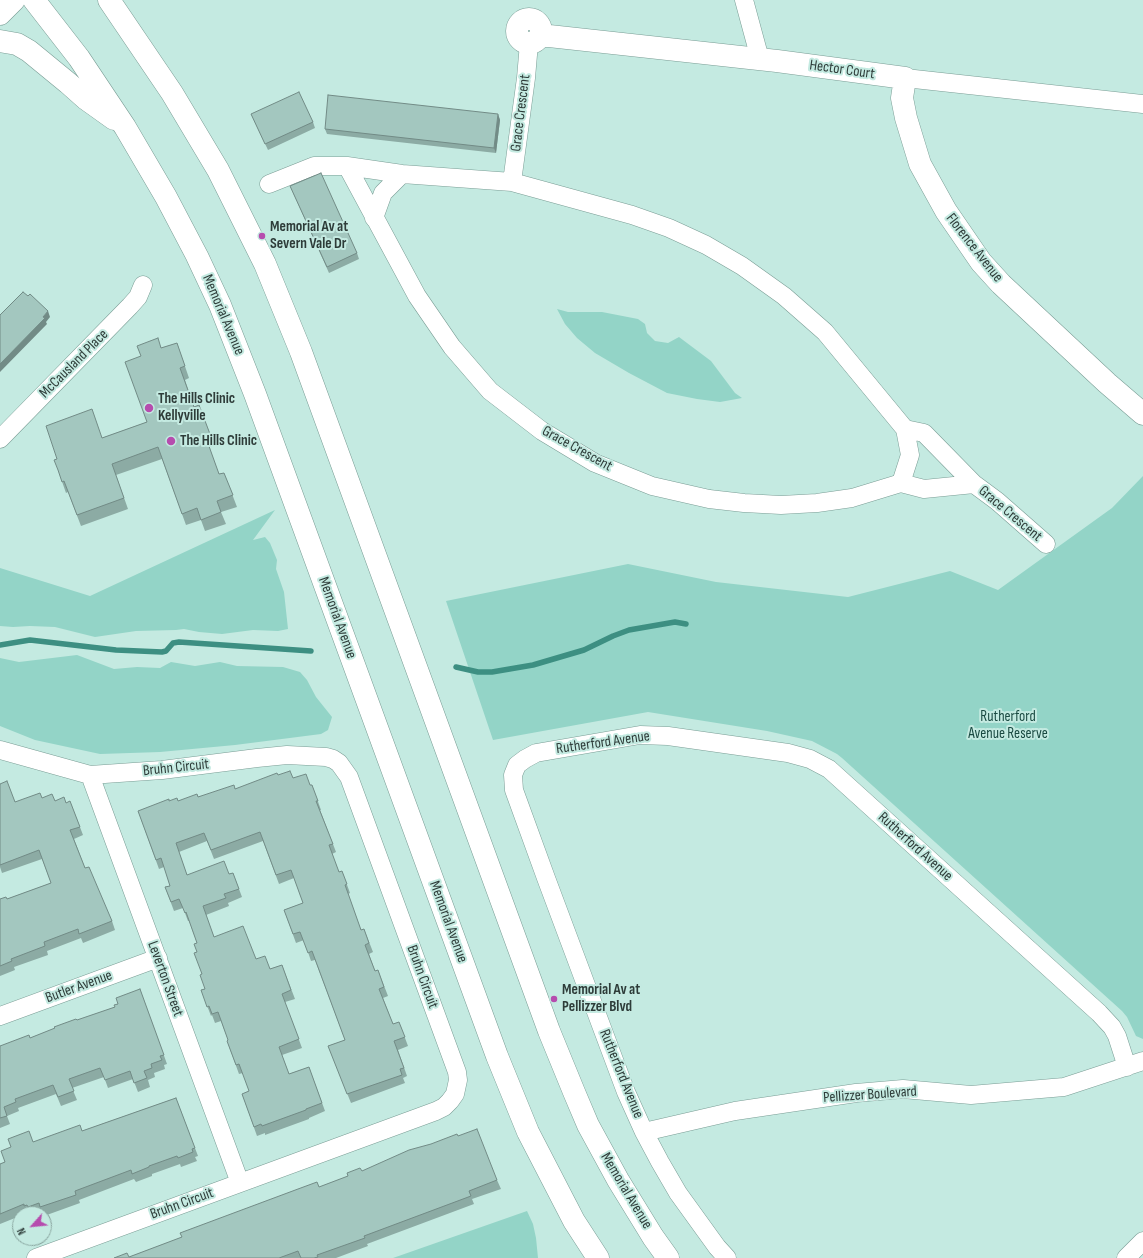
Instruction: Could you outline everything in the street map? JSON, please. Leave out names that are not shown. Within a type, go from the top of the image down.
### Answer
[{"type":"main road","points":[[0,14],[14,0]]},
{"type":"main road","name":"Memorial Avenue","points":[[34,0],[79,58],[125,127],[166,197],[197,256],[233,336],[500,1063],[528,1132],[544,1164],[574,1221],[598,1258]]},
{"type":"main road","name":"Memorial Avenue","points":[[110,0],[172,93],[211,158],[265,264],[301,352],[546,1024],[588,1125],[618,1180],[653,1237],[668,1258]]},
{"type":"main road","name":"Hector Court","points":[[535,39],[760,59],[905,78]]},
{"type":"main road","points":[[0,41],[17,44],[29,51],[86,99],[125,127]]},
{"type":"main road","name":"Florence Avenue","points":[[905,78],[902,98],[906,118],[920,164],[946,212],[978,257],[1001,284],[1107,383],[1143,414]]},
{"type":"street","points":[[744,0],[760,59]]},
{"type":"street","name":"Grace Crescent","points":[[512,182],[526,78],[535,39]]},
{"type":"street","name":"Hector Court","points":[[905,78],[1143,104]]},
{"type":"street","points":[[269,184],[314,166],[347,166],[402,174],[512,182],[632,215],[669,228],[706,245],[742,266],[784,296],[825,332],[905,429],[910,455],[901,483]]},
{"type":"street","name":"Grace Crescent","points":[[347,166],[417,296],[452,347],[490,391],[542,431],[595,463],[652,486],[709,499],[744,503],[781,505],[817,503],[852,498],[901,483],[924,489],[974,484]]},
{"type":"street","points":[[374,218],[383,193],[402,174]]},
{"type":"street","name":"McCausland Place","points":[[0,439],[130,306],[138,297],[143,285]]},
{"type":"street","name":"Grace Crescent","points":[[905,429],[924,433],[974,484],[997,501],[1046,544]]},
{"type":"street","name":"Rutherford Avenue","points":[[727,1258],[717,1247],[678,1193],[644,1132],[626,1092],[514,790],[513,775],[517,765],[536,753],[640,734],[668,736],[788,753],[810,758],[829,769],[1105,1019],[1112,1027],[1135,1064]]},
{"type":"street","name":"Bruhn Circuit","points":[[0,750],[90,774],[162,770],[257,758],[318,756],[333,759],[345,769],[349,776],[457,1072],[457,1087],[455,1094],[444,1107],[436,1111],[240,1183],[79,1251],[36,1258]]},
{"type":"street","name":"Leverton Street","points":[[90,774],[240,1183]]},
{"type":"street","name":"Butler Avenue","points":[[0,1016],[158,958]]},
{"type":"street","name":"Pellizzer Boulevard","points":[[644,1132],[736,1111],[856,1093],[903,1089],[971,1095],[1064,1087],[1135,1064]]},
{"type":"street","points":[[1126,1258],[1143,1241]]},
{"type":"green space","points":[[557,309],[568,312],[602,312],[638,319],[645,324],[647,333],[655,341],[668,343],[679,337],[711,361],[735,393],[742,398],[720,402],[667,393],[595,353],[577,338],[565,324]]},
{"type":"green space","name":"Rutherford Avenue Reserve","points":[[1143,476],[1143,1039],[1136,1036],[1127,1017],[1122,1011],[842,758],[812,741],[767,731],[648,712],[493,740],[446,601],[628,564],[716,582],[848,597],[950,571],[998,590],[1112,508]]},
{"type":"green space","points":[[275,510],[253,540],[265,537],[270,543],[277,560],[276,569],[284,592],[288,629],[278,631],[253,630],[222,634],[184,629],[136,631],[95,637],[55,627],[0,626],[0,568],[90,596]]},
{"type":"green space","points":[[77,655],[114,669],[137,667],[160,668],[171,662],[195,666],[220,662],[237,666],[283,667],[300,672],[307,680],[316,697],[332,717],[328,730],[321,734],[235,745],[160,752],[100,754],[35,740],[0,726],[0,658],[19,662]]},
{"type":"green space","points":[[527,1211],[533,1224],[538,1258],[393,1258]]},
{"type":"building","points":[[299,92],[313,122],[265,144],[251,114]]},
{"type":"building","points":[[328,95],[498,114],[494,148],[325,129]]},
{"type":"building","points":[[321,173],[357,253],[327,267],[290,186]]},
{"type":"building","points":[[23,292],[28,296],[30,294],[48,311],[43,317],[45,318],[0,364],[0,315]]},
{"type":"building","name":"The Hills Clinic","points":[[158,338],[161,348],[177,343],[185,366],[180,368],[194,407],[199,405],[210,434],[205,435],[219,474],[224,473],[233,495],[217,501],[221,512],[201,520],[197,508],[182,514],[158,447],[112,464],[124,498],[77,515],[54,460],[57,459],[46,426],[92,409],[102,438],[147,422],[125,362],[141,356],[137,346]]},
{"type":"building","points":[[290,771],[293,778],[306,774],[310,785],[312,785],[318,801],[316,801],[333,844],[329,845],[339,872],[342,871],[347,884],[345,885],[361,930],[364,929],[369,943],[365,945],[375,971],[378,970],[384,987],[379,989],[393,1024],[399,1022],[405,1037],[394,1041],[404,1068],[400,1069],[402,1075],[347,1094],[328,1046],[345,1040],[312,951],[308,953],[300,932],[293,934],[284,910],[303,903],[291,870],[276,875],[260,832],[211,850],[204,833],[176,843],[187,875],[224,861],[229,874],[233,873],[239,889],[224,894],[226,898],[203,906],[214,937],[243,926],[256,959],[265,956],[270,969],[282,965],[291,990],[282,994],[299,1039],[279,1047],[289,1074],[309,1067],[322,1103],[262,1126],[261,1124],[254,1127],[242,1094],[249,1091],[239,1064],[236,1065],[218,1012],[212,1014],[209,1006],[207,1007],[201,990],[205,989],[200,975],[202,974],[194,953],[197,952],[194,944],[197,943],[186,912],[185,913],[179,899],[171,902],[165,887],[170,886],[161,858],[156,860],[138,811],[169,799],[169,801],[177,798],[178,801],[197,794],[198,797],[234,785],[235,789],[277,773],[278,775]]},
{"type":"building","points":[[7,781],[15,802],[40,793],[42,798],[52,794],[55,801],[64,797],[66,803],[70,801],[80,827],[70,830],[85,868],[89,867],[112,921],[79,934],[78,929],[44,942],[45,946],[11,959],[12,961],[0,966],[0,899],[6,897],[7,899],[51,883],[39,850],[0,865],[0,784]]},
{"type":"building","points":[[140,989],[164,1055],[160,1056],[162,1060],[151,1064],[152,1068],[144,1071],[147,1078],[134,1083],[130,1071],[105,1080],[100,1068],[69,1079],[74,1091],[58,1097],[53,1085],[15,1099],[16,1102],[4,1107],[7,1116],[0,1118],[0,1046],[29,1035],[30,1038],[55,1028],[54,1027],[115,1007],[114,1005],[118,1004],[116,998]]},
{"type":"building","points":[[176,1098],[195,1148],[192,1149],[193,1152],[178,1158],[177,1156],[132,1174],[131,1170],[75,1191],[76,1195],[43,1206],[40,1206],[39,1203],[31,1206],[24,1206],[24,1204],[12,1206],[12,1209],[0,1214],[0,1164],[5,1162],[1,1151],[11,1147],[8,1139],[29,1131],[33,1142],[80,1125],[82,1131]]},
{"type":"building","points":[[477,1129],[497,1180],[469,1191],[471,1196],[364,1236],[365,1238],[317,1255],[318,1257],[301,1258],[298,1251],[279,1258],[114,1258],[127,1253],[129,1257],[182,1237],[180,1233],[317,1182],[319,1187],[348,1176],[347,1173],[360,1168],[362,1171],[409,1150]]},
{"type":"waterway","points":[[456,667],[478,672],[492,672],[533,665],[584,650],[629,630],[675,622],[686,624]]},
{"type":"waterway","points":[[0,645],[30,640],[116,650],[162,652],[166,651],[173,643],[179,642],[311,651]]},
{"type":"place","name":"Memorial Av at Severn Vale Dr","points":[[262,236]]},
{"type":"place","name":"The Hills Clinic Kellyville","points":[[149,408]]},
{"type":"place","name":"The Hills Clinic","points":[[171,441]]},
{"type":"place","name":"Memorial Av at Pellizzer Blvd","points":[[554,999]]}]
